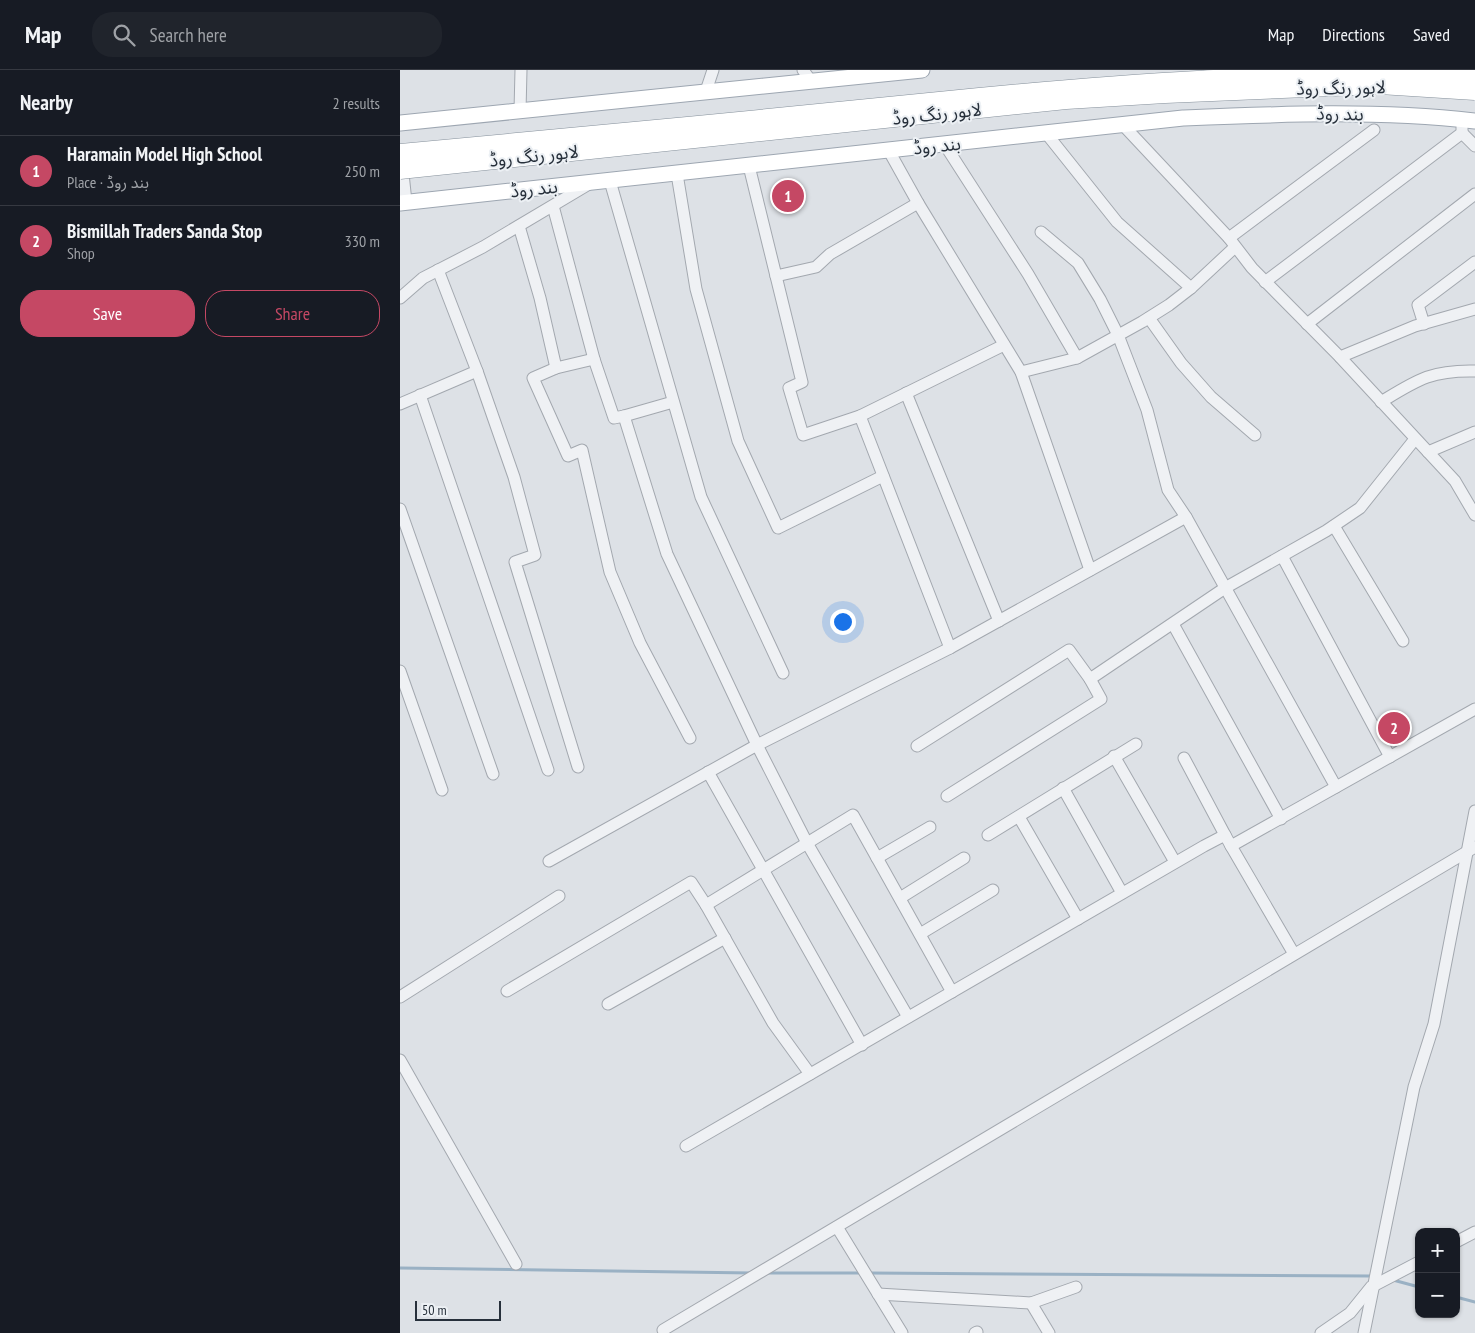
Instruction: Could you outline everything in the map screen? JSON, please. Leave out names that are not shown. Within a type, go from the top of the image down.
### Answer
[{"type":"highway","name":"لاہور رنگ روڈ","points":[[400,153],[716,124],[1170,77],[1256,73],[1368,72],[1475,76]]},
{"type":"highway","name":"لاہور رنگ روڈ","points":[[400,170],[1066,100],[1380,85],[1475,91]]},
{"type":"main road","points":[[400,123],[706,91],[806,75],[922,70]]},
{"type":"main road","name":"بند روڈ","points":[[403,203],[1183,118],[1302,113],[1427,115],[1466,124]]},
{"type":"street","points":[[520,111],[521,70]]},
{"type":"street","points":[[706,91],[713,70]]},
{"type":"street","points":[[1265,282],[1466,124],[1475,146]]},
{"type":"street","points":[[1123,125],[1232,242],[1265,282],[1340,357],[1428,452],[1471,501],[1475,515]]},
{"type":"street","points":[[1021,372],[1077,358],[1149,318],[1191,288],[1232,242],[1374,130]]},
{"type":"street","points":[[1046,134],[1117,222],[1191,288]]},
{"type":"street","points":[[945,145],[1028,274],[1077,358]]},
{"type":"street","points":[[400,147],[403,203]]},
{"type":"street","points":[[889,151],[918,203],[1021,372],[1090,570]]},
{"type":"street","points":[[749,166],[802,382],[788,388],[803,435],[860,416],[1004,345]]},
{"type":"street","points":[[678,174],[696,289],[738,441],[778,528],[884,476]]},
{"type":"street","points":[[610,181],[701,497],[783,673]]},
{"type":"street","points":[[400,298],[423,278],[519,226],[590,183]]},
{"type":"street","points":[[1306,324],[1475,194]]},
{"type":"street","points":[[776,276],[816,267],[830,254],[918,203]]},
{"type":"street","points":[[553,206],[594,359],[614,418],[673,402]]},
{"type":"street","points":[[519,226],[540,298],[556,368]]},
{"type":"street","points":[[1041,232],[1078,263],[1100,299],[1118,335],[1147,410],[1168,490],[1186,517],[1336,787]]},
{"type":"street","points":[[1424,324],[1418,305],[1475,262]]},
{"type":"street","points":[[438,270],[477,371],[514,477],[536,555],[515,562],[578,767]]},
{"type":"street","points":[[1340,357],[1424,324],[1475,309]]},
{"type":"street","points":[[1149,318],[1181,363],[1199,383],[1255,435]]},
{"type":"street","points":[[594,359],[556,368],[533,378],[568,456],[582,450],[610,572],[640,643],[690,738]]},
{"type":"street","points":[[400,404],[477,371]]},
{"type":"street","points":[[1381,402],[1422,377],[1453,371],[1475,371]]},
{"type":"street","points":[[906,393],[999,620]]},
{"type":"street","points":[[420,395],[548,770]]},
{"type":"street","points":[[624,416],[667,554],[757,745],[807,843],[908,1018]]},
{"type":"street","points":[[860,416],[950,648]]},
{"type":"street","points":[[1428,452],[1475,432]]},
{"type":"street","points":[[1090,679],[1225,588],[1334,526],[1360,508],[1415,439]]},
{"type":"street","points":[[400,509],[493,774]]},
{"type":"street","points":[[549,860],[757,745],[950,648],[1186,517]]},
{"type":"street","points":[[1334,526],[1403,641]]},
{"type":"street","points":[[1282,556],[1390,757]]},
{"type":"street","points":[[1173,624],[1281,818]]},
{"type":"street","points":[[916,746],[1068,650],[1090,679],[1102,699],[947,796]]},
{"type":"street","points":[[400,671],[442,790]]},
{"type":"street","points":[[1232,846],[1475,710]]},
{"type":"street","points":[[988,835],[1136,744]]},
{"type":"street","points":[[1114,756],[1175,862]]},
{"type":"street","points":[[1184,758],[1225,835],[1294,954]]},
{"type":"street","points":[[708,772],[862,1045]]},
{"type":"street","points":[[1062,788],[1122,893]]},
{"type":"street","points":[[1364,1333],[1371,1287],[1414,1087],[1434,1024],[1471,849],[1475,811]]},
{"type":"street","points":[[706,904],[854,815],[952,992]]},
{"type":"street","points":[[1019,817],[1078,918]]},
{"type":"street","points":[[877,858],[930,827]]},
{"type":"street","points":[[686,1146],[1175,862],[1225,835]]},
{"type":"street","points":[[663,1330],[1471,849]]},
{"type":"street","points":[[900,898],[964,858]]},
{"type":"street","points":[[507,991],[691,882],[706,904],[773,1023],[810,1074]]},
{"type":"street","points":[[920,934],[993,890]]},
{"type":"street","points":[[400,996],[559,896]]},
{"type":"street","points":[[608,1004],[725,938]]},
{"type":"street","points":[[400,1060],[516,1264]]},
{"type":"street","points":[[837,1227],[902,1333]]},
{"type":"street","points":[[1460,1240],[1475,1232]]},
{"type":"street","points":[[1321,1333],[1350,1313],[1371,1287],[1415,1264]]},
{"type":"street","points":[[878,1294],[1031,1304],[1076,1287]]},
{"type":"street","points":[[1031,1304],[1049,1333]]},
{"type":"waterway","points":[[400,1268],[752,1273]]},
{"type":"waterway","points":[[768,1273],[862,1273]]},
{"type":"waterway","points":[[868,1273],[1372,1276]]},
{"type":"waterway","points":[[1393,1280],[1415,1286]]},
{"type":"waterway","points":[[1460,1298],[1475,1302]]},
{"type":"place","name":"Haramain Model High School","points":[[788,196]]},
{"type":"place","name":"Bismillah Traders Sanda Stop","points":[[1394,728]]}]
